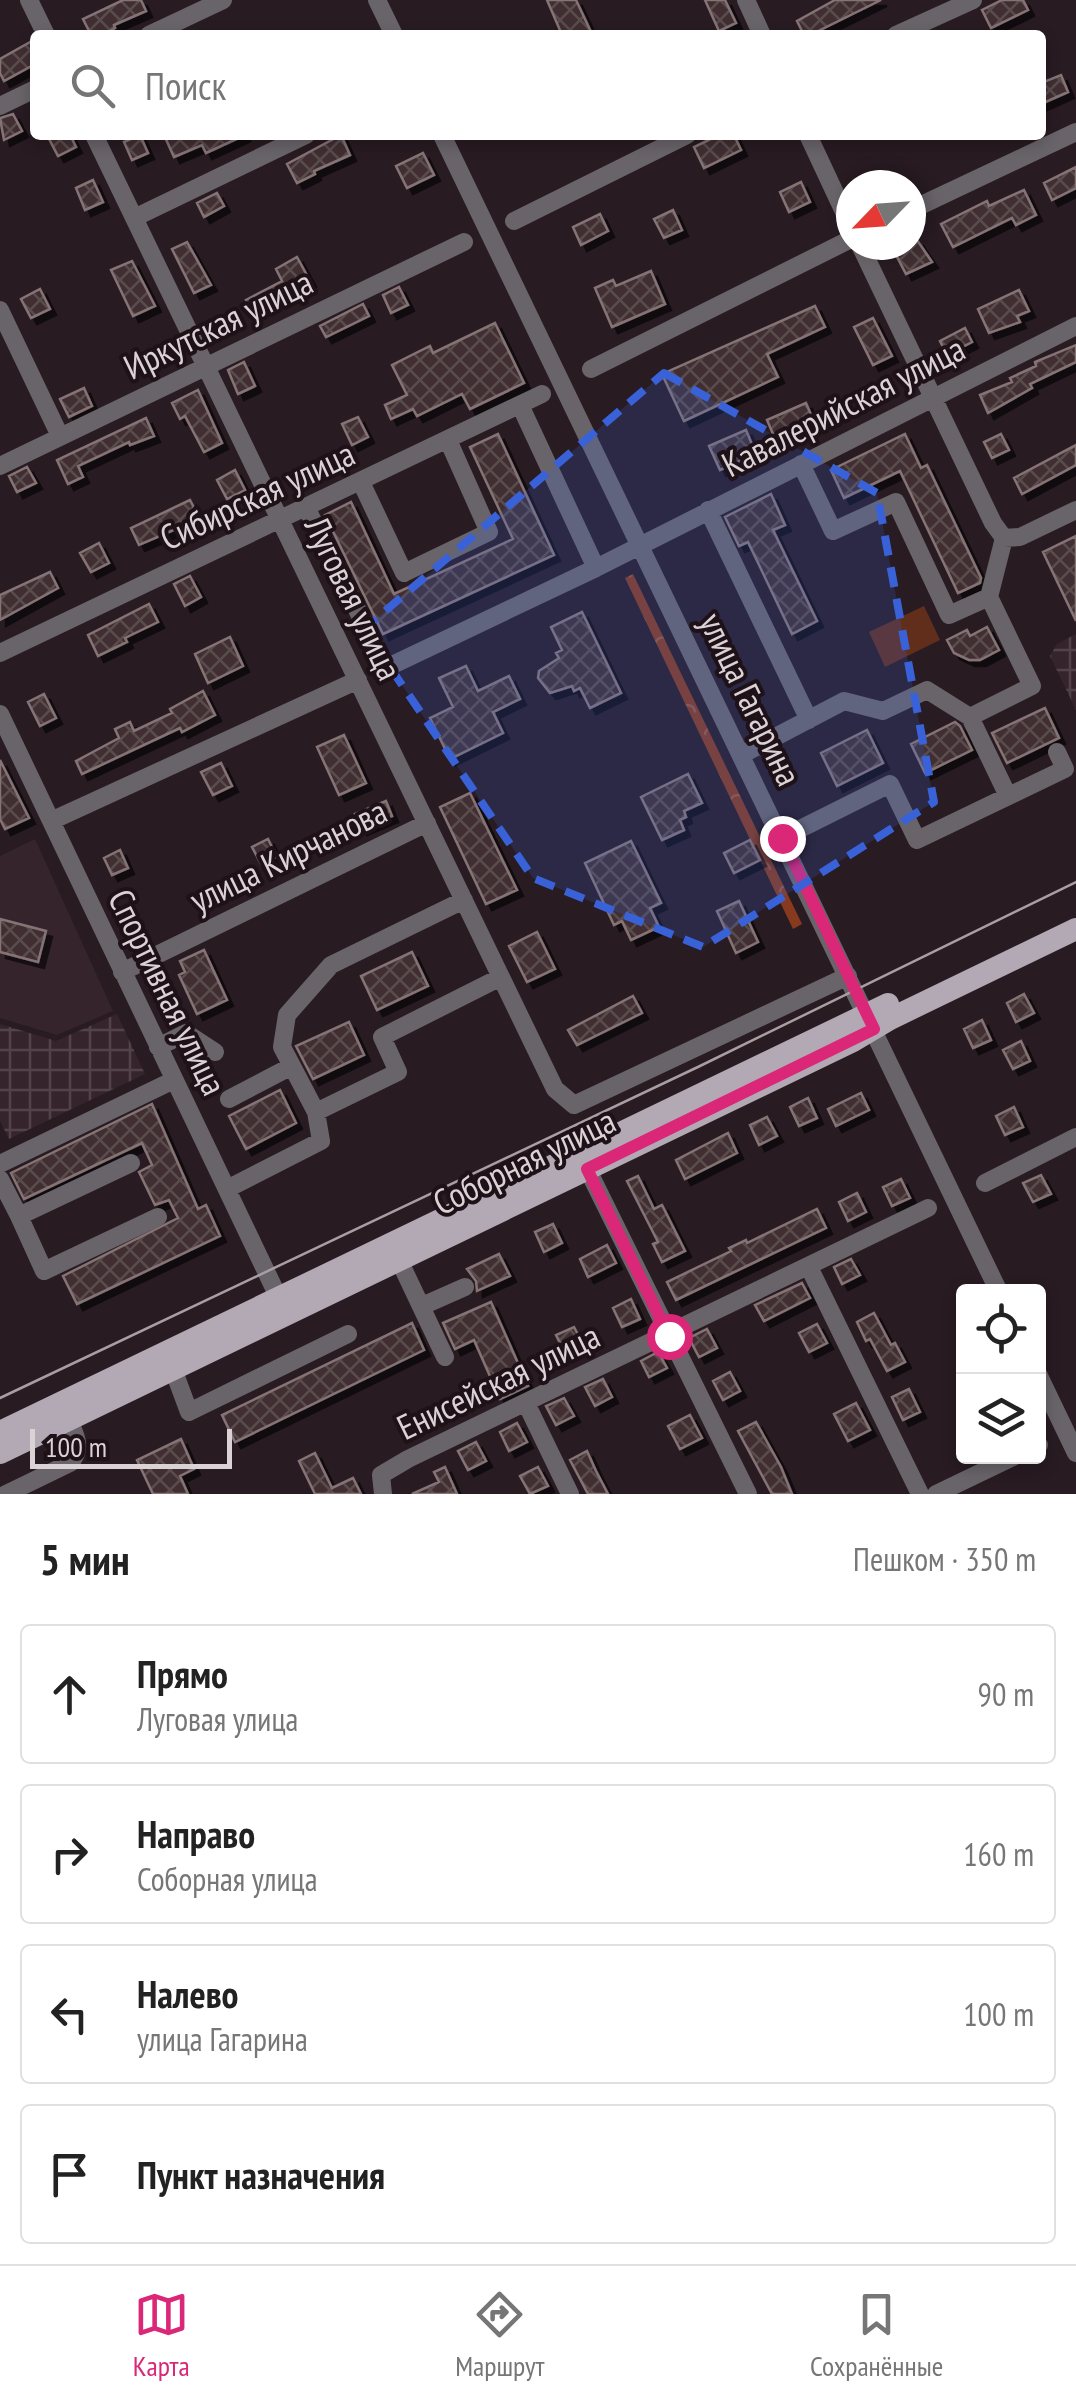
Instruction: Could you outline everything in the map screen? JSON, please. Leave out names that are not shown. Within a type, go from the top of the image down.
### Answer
[{"type":"main road","name":"Соборная улица","points":[[870,1022],[1076,914]]},
{"type":"main road","name":"Соборная улица","points":[[0,1432],[64,1411],[870,1022],[1076,929]]},
{"type":"main road","name":"Соборная улица","points":[[283,1306],[400,1260],[583,1161]]},
{"type":"main road","name":"Соборная улица","points":[[0,1453],[64,1411]]},
{"type":"street","points":[[29,0],[44,30]]},
{"type":"street","points":[[160,30],[223,0]]},
{"type":"street","points":[[377,0],[392,30]]},
{"type":"street","points":[[746,0],[760,30]]},
{"type":"street","points":[[907,30],[972,0]]},
{"type":"street","points":[[0,106],[30,91]]},
{"type":"street","points":[[926,203],[1076,132]]},
{"type":"street","name":"Луговая улица","points":[[96,140],[555,1089],[574,1106],[848,976]]},
{"type":"street","points":[[134,218],[296,140]]},
{"type":"street","name":"улица Гагарина","points":[[444,140],[995,1284]]},
{"type":"street","points":[[514,222],[677,140]]},
{"type":"street","points":[[810,140],[836,194]]},
{"type":"street","name":"Иркутская улица","points":[[0,466],[464,242]]},
{"type":"street","points":[[591,370],[836,247]]},
{"type":"street","points":[[867,260],[993,523],[1004,538]]},
{"type":"street","points":[[0,310],[60,436]]},
{"type":"street","name":"Кавалерийская улица","points":[[306,507],[386,668],[596,568],[1076,326]]},
{"type":"street","name":"Сибирская улица","points":[[0,653],[542,394]]},
{"type":"street","points":[[520,404],[596,568]]},
{"type":"street","points":[[361,482],[404,573],[421,565],[489,532],[448,440]]},
{"type":"street","points":[[801,464],[833,532],[896,502],[949,616],[988,597]]},
{"type":"street","points":[[708,510],[809,720]]},
{"type":"street","points":[[1004,538],[1020,537],[1076,510]]},
{"type":"street","points":[[970,717],[1032,686],[988,597],[1004,538]]},
{"type":"street","points":[[51,821],[358,680]]},
{"type":"street","points":[[742,755],[844,701],[882,710],[927,690],[970,717],[1008,796]]},
{"type":"street","name":"Спортивная улица","points":[[0,714],[283,1306]]},
{"type":"street","points":[[782,838],[890,784],[916,840],[1065,769],[1057,752]]},
{"type":"street","name":"улица Кирчанова","points":[[122,972],[428,823]]},
{"type":"street","points":[[227,1189],[321,1140],[316,1112],[282,1047],[288,1015],[331,965],[464,900]]},
{"type":"street","points":[[316,1112],[398,1072],[382,1037],[502,976]]},
{"type":"street","points":[[158,1047],[186,1032],[214,1052]]},
{"type":"street","points":[[229,1098],[292,1066]]},
{"type":"street","points":[[0,1164],[174,1080]]},
{"type":"street","points":[[985,1183],[1076,1137]]},
{"type":"street","points":[[583,1161],[748,1494]]},
{"type":"street","points":[[18,1216],[131,1163]]},
{"type":"street","points":[[0,1179],[44,1271],[158,1218]]},
{"type":"street","name":"Енисейская улица","points":[[383,1493],[381,1475],[928,1208]]},
{"type":"street","points":[[400,1260],[445,1357]]},
{"type":"street","points":[[809,1267],[920,1494]]},
{"type":"street","points":[[422,1306],[465,1287]]},
{"type":"street","points":[[170,1361],[189,1412],[348,1334]]},
{"type":"street","points":[[1046,1390],[1076,1452]]},
{"type":"street","points":[[526,1403],[570,1494]]},
{"type":"street","points":[[6,1494],[70,1463],[78,1455],[79,1445],[64,1411]]},
{"type":"street","points":[[936,1494],[998,1464]]},
{"type":"highlighted area","points":[[664,373],[877,493],[934,802],[703,947],[533,878],[364,629]]},
{"type":"shaded area","points":[[924,606],[940,640],[885,667],[869,632]]},
{"type":"shaded area","points":[[1076,634],[1076,710],[1050,656],[1057,644]]},
{"type":"shaded area","points":[[35,839],[113,1011],[57,1035],[0,1018],[0,856]]},
{"type":"shaded area","points":[[117,1014],[145,1074],[9,1139],[0,1121],[0,1024],[56,1041]]},
{"type":"green space","points":[[633,574],[802,924],[793,929],[625,578]]},
{"type":"building","points":[[123,0],[141,0],[146,11],[114,25],[111,30],[88,30],[83,19]]},
{"type":"building","points":[[547,0],[576,0],[590,30],[560,30]]},
{"type":"building","points":[[705,0],[725,0],[736,23],[719,30]]},
{"type":"building","points":[[835,0],[881,0],[820,30],[802,30],[797,21]]},
{"type":"building","points":[[1002,0],[1023,0],[1028,10],[991,28],[982,10]]},
{"type":"building","points":[[30,42],[30,67],[4,81],[0,59]]},
{"type":"building","points":[[1061,75],[1068,92],[1046,102],[1046,81]]},
{"type":"building","points":[[13,114],[22,131],[4,140],[0,118]]},
{"type":"building","points":[[50,140],[72,140],[76,147],[58,156]]},
{"type":"building","points":[[142,140],[148,153],[132,160],[124,142]]},
{"type":"building","points":[[166,140],[234,140],[206,153],[202,145],[174,157]]},
{"type":"building","points":[[332,140],[343,140],[350,155],[297,183],[287,164]]},
{"type":"building","points":[[709,140],[736,140],[741,150],[704,168],[694,147]]},
{"type":"building","points":[[423,153],[434,175],[407,188],[396,166]]},
{"type":"building","points":[[1076,167],[1076,188],[1052,200],[1044,183]]},
{"type":"building","points":[[93,180],[103,202],[85,210],[76,188]]},
{"type":"building","points":[[801,182],[810,202],[789,212],[780,192]]},
{"type":"building","points":[[1024,190],[1036,215],[1016,225],[1012,218],[953,247],[941,224],[987,201],[989,206]]},
{"type":"building","points":[[217,193],[224,206],[204,217],[197,203]]},
{"type":"building","points":[[673,210],[682,230],[664,238],[654,219]]},
{"type":"building","points":[[600,214],[608,231],[581,245],[573,227]]},
{"type":"building","points":[[187,242],[211,285],[194,293],[172,249]]},
{"type":"building","points":[[926,253],[932,262],[906,274],[899,260],[926,260]]},
{"type":"building","points":[[297,257],[310,281],[251,310],[246,300],[282,281],[276,269]]},
{"type":"building","points":[[132,261],[155,306],[133,316],[111,270]]},
{"type":"building","points":[[651,271],[665,304],[612,327],[595,288],[613,280],[616,286]]},
{"type":"building","points":[[399,287],[408,305],[391,313],[383,295]]},
{"type":"building","points":[[40,289],[50,309],[31,318],[21,299]]},
{"type":"building","points":[[1019,290],[1029,311],[1017,316],[1020,322],[989,333],[978,309]]},
{"type":"building","points":[[363,304],[369,316],[326,337],[320,326]]},
{"type":"building","points":[[815,306],[825,327],[767,354],[778,377],[684,421],[662,374]]},
{"type":"building","points":[[873,318],[892,356],[873,365],[854,327]]},
{"type":"building","points":[[495,323],[524,383],[470,409],[462,394],[417,416],[413,409],[391,419],[385,405],[407,395],[392,365],[430,346],[433,353]]},
{"type":"building","points":[[965,328],[972,342],[947,355],[940,341]]},
{"type":"building","points":[[1076,345],[1076,362],[1030,384],[1032,388],[988,413],[980,395],[1012,382],[1010,378],[1036,366],[1035,362]]},
{"type":"building","points":[[244,362],[255,386],[238,394],[228,370]]},
{"type":"building","points":[[84,388],[92,406],[69,417],[60,399]]},
{"type":"building","points":[[198,390],[222,443],[204,452],[185,416],[180,419],[172,403]]},
{"type":"building","points":[[806,403],[815,424],[776,441],[767,420]]},
{"type":"building","points":[[358,417],[368,437],[352,445],[342,424]]},
{"type":"building","points":[[146,418],[154,436],[130,445],[129,442],[78,466],[83,477],[68,484],[57,460]]},
{"type":"building","points":[[746,430],[756,454],[720,470],[709,446]]},
{"type":"building","points":[[498,434],[554,555],[383,634],[325,515],[351,502],[394,594],[513,539],[470,447]]},
{"type":"building","points":[[905,434],[921,468],[927,465],[981,578],[980,583],[958,593],[900,471],[844,498],[831,470]]},
{"type":"building","points":[[1001,434],[1009,450],[992,458],[984,442]]},
{"type":"building","points":[[1076,445],[1076,465],[1022,494],[1014,478]]},
{"type":"building","points":[[27,467],[36,483],[17,492],[9,476]]},
{"type":"building","points":[[235,470],[245,490],[227,499],[217,480]]},
{"type":"building","points":[[771,494],[785,525],[773,530],[817,621],[792,634],[748,542],[739,546],[725,517]]},
{"type":"building","points":[[190,500],[200,519],[139,545],[131,528]]},
{"type":"building","points":[[1076,536],[1076,621],[1043,552]]},
{"type":"building","points":[[99,543],[109,563],[91,572],[80,553]]},
{"type":"building","points":[[50,572],[58,588],[0,620],[0,595]]},
{"type":"building","points":[[190,576],[201,597],[185,606],[174,584]]},
{"type":"building","points":[[149,604],[158,622],[98,656],[88,635]]},
{"type":"building","points":[[582,612],[621,693],[590,708],[580,688],[574,691],[572,686],[550,693],[538,678],[539,671],[559,658],[556,653],[562,650],[551,627]]},
{"type":"building","points":[[987,627],[999,650],[980,660],[954,653],[947,640],[967,630],[970,636]]},
{"type":"building","points":[[230,637],[243,666],[208,683],[195,654]]},
{"type":"building","points":[[466,666],[478,691],[509,676],[520,699],[493,712],[503,733],[450,759],[430,718],[453,707],[439,678]]},
{"type":"building","points":[[203,691],[215,715],[82,774],[76,761],[119,738],[115,729],[130,722],[134,731],[172,713],[170,709]]},
{"type":"building","points":[[44,694],[56,718],[40,726],[28,702]]},
{"type":"building","points":[[1045,708],[1059,738],[1007,763],[992,733]]},
{"type":"building","points":[[955,722],[972,750],[925,773],[911,744]]},
{"type":"building","points":[[867,730],[883,763],[837,786],[821,753]]},
{"type":"building","points":[[344,735],[366,783],[339,795],[317,747]]},
{"type":"building","points":[[0,760],[29,818],[5,829],[0,819]]},
{"type":"building","points":[[221,763],[232,786],[213,795],[201,772]]},
{"type":"building","points":[[688,774],[702,803],[684,811],[686,817],[680,820],[684,830],[662,840],[641,797]]},
{"type":"building","points":[[470,793],[517,890],[486,904],[440,807]]},
{"type":"building","points":[[386,801],[392,816],[361,829],[355,814]]},
{"type":"building","points":[[268,839],[277,857],[261,864],[252,847]]},
{"type":"building","points":[[750,840],[760,860],[734,873],[724,853]]},
{"type":"building","points":[[631,841],[661,903],[650,908],[659,927],[631,940],[622,921],[614,925],[585,863]]},
{"type":"building","points":[[120,850],[128,868],[112,875],[104,858]]},
{"type":"building","points":[[739,901],[758,942],[736,953],[717,911]]},
{"type":"building","points":[[0,919],[46,931],[38,962],[0,952]]},
{"type":"building","points":[[537,932],[555,969],[527,982],[509,946]]},
{"type":"building","points":[[204,950],[227,1000],[197,1014],[179,975],[185,972],[180,961]]},
{"type":"building","points":[[412,952],[428,986],[377,1010],[361,976]]},
{"type":"building","points":[[1024,994],[1034,1013],[1016,1022],[1007,1003]]},
{"type":"building","points":[[633,996],[642,1013],[577,1045],[568,1030]]},
{"type":"building","points":[[982,1020],[991,1040],[973,1048],[964,1029]]},
{"type":"building","points":[[349,1022],[364,1055],[313,1079],[296,1046]]},
{"type":"building","points":[[1021,1041],[1030,1061],[1013,1069],[1003,1050]]},
{"type":"building","points":[[280,1090],[296,1123],[246,1149],[229,1116]]},
{"type":"building","points":[[861,1093],[869,1110],[836,1126],[828,1109]]},
{"type":"building","points":[[808,1098],[817,1118],[799,1126],[790,1107]]},
{"type":"building","points":[[152,1104],[198,1209],[206,1205],[220,1236],[77,1304],[63,1276],[178,1218],[169,1200],[155,1205],[139,1172],[152,1165],[142,1143],[24,1199],[11,1173]]},
{"type":"building","points":[[1014,1107],[1023,1127],[1005,1135],[996,1116]]},
{"type":"building","points":[[767,1117],[777,1136],[759,1145],[750,1125]]},
{"type":"building","points":[[728,1133],[737,1153],[685,1179],[676,1160]]},
{"type":"building","points":[[1041,1175],[1051,1194],[1033,1202],[1023,1183]]},
{"type":"building","points":[[638,1176],[654,1209],[662,1205],[685,1251],[662,1262],[653,1244],[658,1242],[627,1181]]},
{"type":"building","points":[[901,1179],[910,1198],[892,1206],[883,1187]]},
{"type":"building","points":[[857,1193],[866,1212],[848,1221],[839,1202]]},
{"type":"building","points":[[817,1209],[826,1228],[676,1300],[667,1282],[731,1251],[729,1248]]},
{"type":"building","points":[[553,1224],[562,1243],[544,1252],[535,1232]]},
{"type":"building","points":[[607,1245],[616,1263],[588,1277],[580,1259]]},
{"type":"building","points":[[499,1254],[510,1276],[477,1291],[476,1281],[467,1269]]},
{"type":"building","points":[[851,1259],[860,1275],[842,1284],[834,1267]]},
{"type":"building","points":[[802,1283],[810,1298],[764,1321],[755,1305]]},
{"type":"building","points":[[631,1299],[640,1319],[622,1327],[613,1308]]},
{"type":"building","points":[[491,1302],[528,1386],[500,1399],[474,1340],[455,1349],[443,1323]]},
{"type":"building","points":[[874,1313],[905,1362],[887,1371],[857,1322]]},
{"type":"building","points":[[412,1323],[424,1350],[235,1442],[222,1415]]},
{"type":"building","points":[[817,1324],[827,1343],[809,1352],[799,1333]]},
{"type":"building","points":[[574,1327],[584,1346],[566,1355],[556,1335]]},
{"type":"building","points":[[707,1329],[717,1348],[699,1357],[689,1338]]},
{"type":"building","points":[[658,1352],[667,1368],[649,1377],[641,1361]]},
{"type":"building","points":[[730,1372],[740,1391],[723,1400],[713,1381]]},
{"type":"building","points":[[603,1379],[612,1397],[595,1406],[585,1387]]},
{"type":"building","points":[[909,1389],[920,1412],[903,1420],[892,1397]]},
{"type":"building","points":[[564,1398],[574,1416],[556,1425],[546,1406]]},
{"type":"building","points":[[856,1403],[870,1430],[848,1441],[834,1414]]},
{"type":"building","points":[[690,1415],[702,1438],[680,1449],[668,1426]]},
{"type":"building","points":[[756,1422],[792,1494],[772,1494],[738,1431]]},
{"type":"building","points":[[517,1423],[527,1442],[509,1451],[500,1432]]},
{"type":"building","points":[[181,1439],[194,1469],[180,1476],[188,1494],[153,1494],[137,1460]]},
{"type":"building","points":[[476,1442],[486,1461],[468,1470],[458,1451]]},
{"type":"building","points":[[587,1451],[608,1494],[588,1494],[570,1460]]},
{"type":"building","points":[[315,1453],[332,1488],[353,1478],[361,1494],[315,1494],[299,1461]]},
{"type":"building","points":[[445,1467],[457,1494],[412,1494],[439,1482],[434,1472]]},
{"type":"building","points":[[538,1467],[548,1486],[530,1494],[520,1476]]},
{"type":"tram line","points":[[0,1398],[700,1066],[1076,882]]},
{"type":"route","points":[[669,1336],[587,1169],[874,1029],[782,838]]}]
